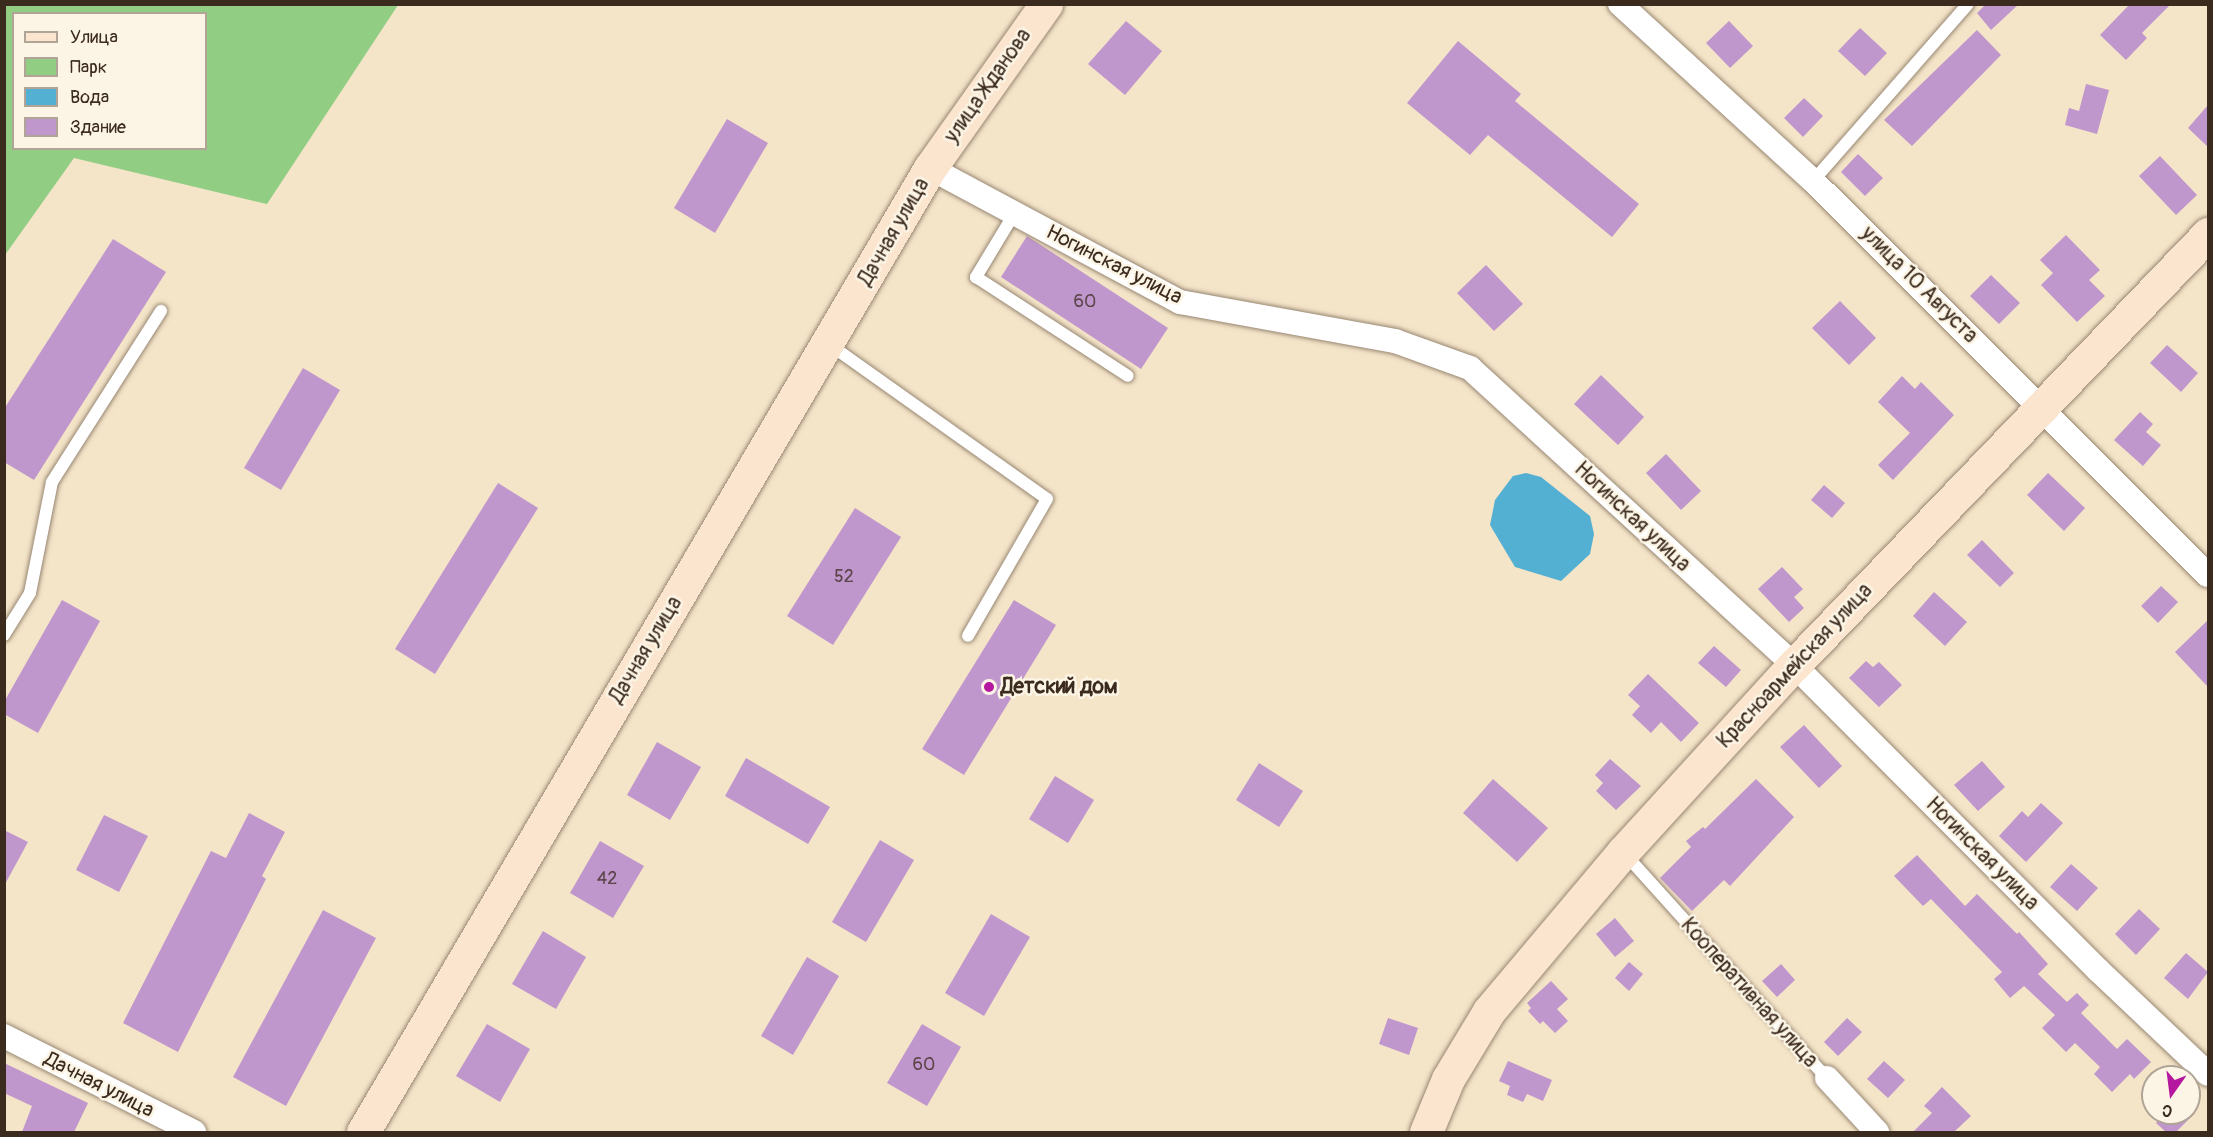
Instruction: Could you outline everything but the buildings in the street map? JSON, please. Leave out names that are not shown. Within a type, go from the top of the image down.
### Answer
[{"type":"street","name":"улица Жданова","points":[[930,168],[1046,4]]},
{"type":"street","name":"улица 10 Августа","points":[[1620,4],[1813,181],[2208,575]]},
{"type":"street","name":"Ногинская улица","points":[[930,168],[1180,302],[1395,341],[1470,368],[1794,666],[2089,962],[2208,1074]]},
{"type":"street","name":"Дачная улица","points":[[363,1132],[509,879],[829,344],[930,168]]},
{"type":"street","name":"Красноармейская улица","points":[[1426,1132],[1448,1079],[1489,1011],[1623,852],[1794,666],[2041,406],[2208,235]]},
{"type":"street","name":"Дачная улица","points":[[4,1036],[195,1132]]},
{"type":"street","name":"Кооперативная улица","points":[[1827,1078],[1877,1132]]},
{"type":"lane","points":[[1813,181],[1968,4]]},
{"type":"lane","points":[[1014,214],[976,277],[1128,376]]},
{"type":"lane","points":[[5,631],[30,593],[52,482],[161,312]]},
{"type":"lane","points":[[829,344],[1047,499],[968,636]]},
{"type":"lane","name":"Кооперативная улица","points":[[1623,852],[1827,1078]]},
{"type":"green space","points":[[5,4],[398,4],[267,204],[74,158],[5,255]]},
{"type":"water","points":[[1526,473],[1541,477],[1590,516],[1594,534],[1590,554],[1561,581],[1515,567],[1490,525],[1495,500],[1513,476]]},
{"type":"place","name":"Детский дом","points":[[989,687]]}]
